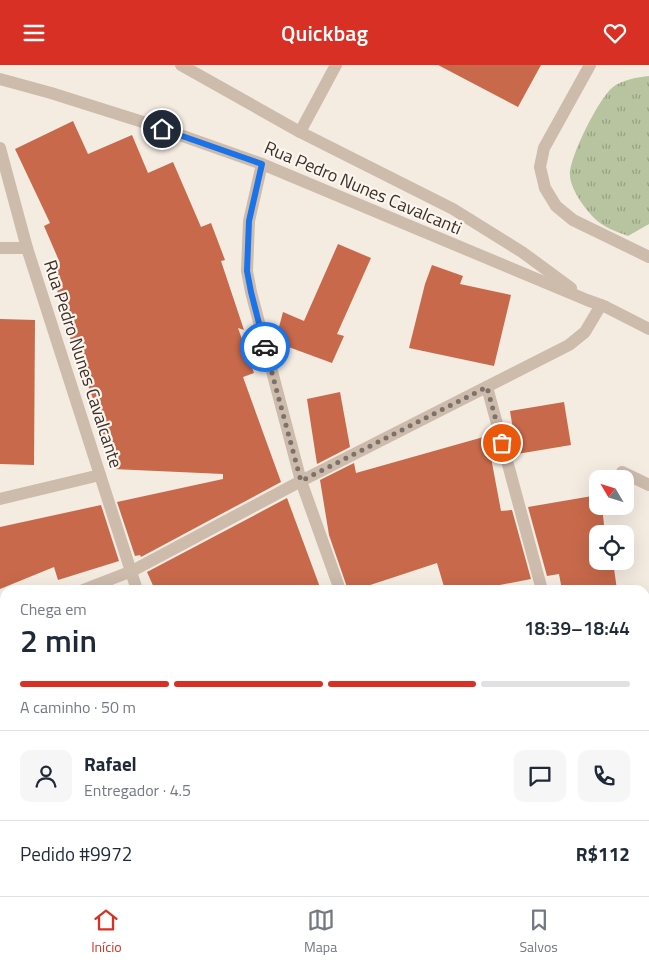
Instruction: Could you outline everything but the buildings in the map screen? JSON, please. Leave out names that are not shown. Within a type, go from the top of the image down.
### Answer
[{"type":"street","points":[[181,65],[300,132],[461,214],[522,252],[587,301]]},
{"type":"street","points":[[300,132],[336,65]]},
{"type":"street","points":[[590,65],[544,147],[540,167],[545,188],[556,206],[573,220],[649,257]]},
{"type":"street","name":"Rua Pedro Nunes Cavalcanti","points":[[0,79],[146,123],[262,164],[587,301],[601,305],[649,329]]},
{"type":"street","name":"Rua Pedro Nunes Cavalcante","points":[[0,148],[26,248],[136,585]]},
{"type":"street","points":[[262,164],[249,221],[247,271],[301,481],[338,585]]},
{"type":"street","points":[[0,248],[26,248]]},
{"type":"street","points":[[96,585],[132,571],[301,481],[569,345],[585,332],[601,305]]},
{"type":"street","points":[[487,387],[541,585]]},
{"type":"street","points":[[0,499],[100,475]]},
{"type":"street","points":[[634,478],[649,485]]},
{"type":"green space","points":[[649,76],[649,224],[628,236],[603,225],[586,208],[573,188],[570,175],[571,167],[579,143],[607,93],[621,82]]},
{"type":"way so far","points":[[265,347],[301,481],[487,387],[502,443]]},
{"type":"route","points":[[162,129],[262,164],[249,221],[247,271],[265,347]]}]
